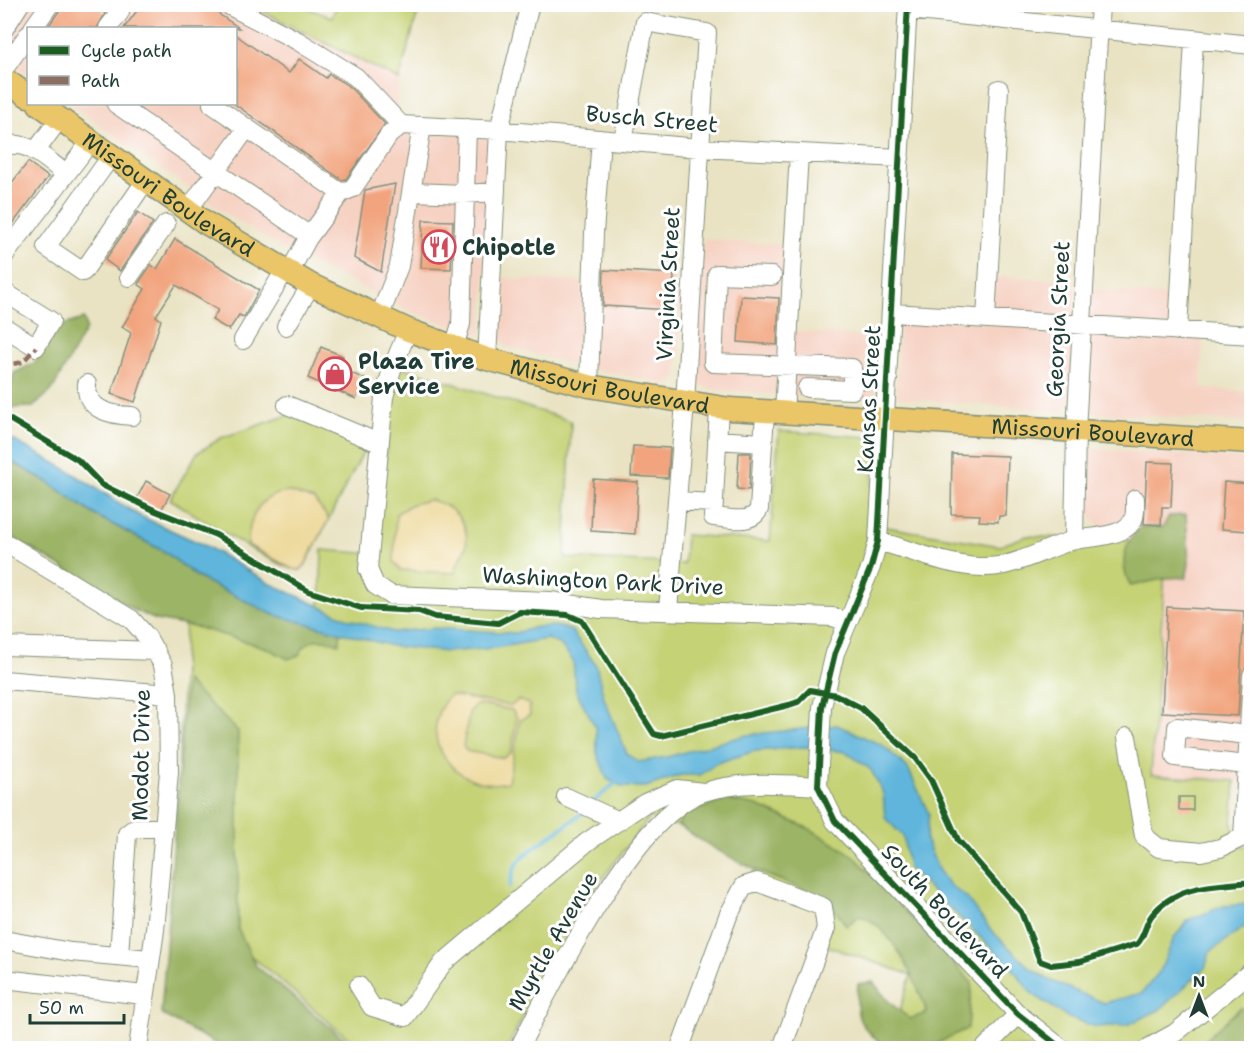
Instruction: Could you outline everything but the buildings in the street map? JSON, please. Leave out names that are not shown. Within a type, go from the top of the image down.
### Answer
[{"type":"main road","points":[[4,79],[27,95]]},
{"type":"main road","name":"Missouri Boulevard","points":[[51,109],[91,141],[188,210],[311,285],[379,318],[487,359],[589,386],[719,408],[1251,442]]},
{"type":"street","points":[[4,29],[20,4]]},
{"type":"street","points":[[34,27],[50,4]]},
{"type":"street","points":[[226,4],[298,41],[356,77],[401,125],[389,135],[353,188],[340,193],[308,238],[243,340]]},
{"type":"street","points":[[487,359],[499,130],[530,4]]},
{"type":"street","name":"Georgia Street","points":[[1074,540],[1076,431],[1101,4]]},
{"type":"street","points":[[108,27],[118,7]]},
{"type":"street","points":[[908,7],[1099,30],[1251,45]]},
{"type":"street","name":"Kansas Street","points":[[818,786],[822,707],[836,653],[871,567],[878,541],[908,7]]},
{"type":"street","name":"Virginia Street","points":[[623,141],[645,22],[707,33],[685,404],[668,610]]},
{"type":"street","points":[[4,69],[27,36]]},
{"type":"street","points":[[1178,331],[1194,40]]},
{"type":"street","points":[[986,319],[999,89]]},
{"type":"street","points":[[117,105],[299,228],[308,238]]},
{"type":"street","points":[[213,105],[340,193]]},
{"type":"street","points":[[4,159],[11,151],[21,148],[51,109]]},
{"type":"street","name":"Busch Street","points":[[401,125],[499,130],[699,148],[900,158]]},
{"type":"street","points":[[379,318],[399,266],[413,192],[422,126]]},
{"type":"street","points":[[188,210],[247,128]]},
{"type":"street","points":[[454,347],[461,324],[467,128]]},
{"type":"street","points":[[589,386],[594,233],[601,139]]},
{"type":"street","points":[[4,256],[9,235],[62,178],[91,141]]},
{"type":"street","points":[[21,148],[62,178]]},
{"type":"street","points":[[785,413],[799,153]]},
{"type":"street","points":[[111,155],[46,248],[83,272],[146,180]]},
{"type":"street","points":[[413,192],[464,194],[496,192]]},
{"type":"street","points":[[129,277],[165,224]]},
{"type":"street","points":[[692,272],[772,276]]},
{"type":"street","points":[[717,274],[713,363],[852,368],[851,417]]},
{"type":"street","points":[[286,326],[311,285]]},
{"type":"street","points":[[4,292],[51,321],[36,347],[4,327]]},
{"type":"street","points":[[892,313],[1251,335]]},
{"type":"street","points":[[287,405],[379,443],[387,383],[408,330]]},
{"type":"street","points":[[688,338],[714,339]]},
{"type":"street","points":[[719,408],[714,517],[749,519],[756,516],[759,509],[763,443],[807,388],[807,366]]},
{"type":"street","points":[[807,388],[888,380]]},
{"type":"street","points":[[87,384],[90,400],[100,410],[115,416],[132,416]]},
{"type":"street","points":[[717,440],[763,443]]},
{"type":"street","name":"Washington Park Drive","points":[[379,443],[368,569],[375,585],[391,595],[550,601],[601,609],[833,617],[847,622]]},
{"type":"street","points":[[878,541],[955,562],[990,567],[1006,565],[1074,540],[1105,535],[1128,526],[1134,516],[1135,499]]},
{"type":"street","points":[[677,501],[714,503]]},
{"type":"street","name":"Modot Drive","points":[[4,543],[131,619],[156,651],[163,665],[168,694],[169,772],[150,959],[138,1048]]},
{"type":"street","points":[[4,646],[156,651]]},
{"type":"street","points":[[1127,737],[1144,836],[1159,848],[1201,852],[1220,848],[1247,837],[1251,675]]},
{"type":"street","points":[[4,680],[168,694]]},
{"type":"street","points":[[1247,765],[1175,757],[1177,727],[1248,735]]},
{"type":"street","name":"Myrtle Avenue","points":[[519,1048],[572,946],[610,886],[671,811],[703,792],[758,783],[818,786]]},
{"type":"street","name":"South Boulevard","points":[[818,786],[835,821],[1018,1014],[1061,1048]]},
{"type":"street","points":[[358,986],[372,1007],[405,1017],[443,963],[570,856],[645,803],[676,789],[703,792]]},
{"type":"street","points":[[566,797],[619,821]]},
{"type":"street","points":[[119,956],[127,834],[135,828],[164,828]]},
{"type":"street","points":[[680,1048],[728,916],[744,886],[757,882],[823,907],[826,928],[782,1048]]},
{"type":"street","points":[[4,940],[71,952],[150,959]]},
{"type":"street","points":[[1148,1048],[1175,1033],[1251,971]]},
{"type":"street","points":[[4,979],[144,995]]},
{"type":"street","points":[[985,1048],[1018,1014]]},
{"type":"shaded area","points":[[33,5],[250,5],[399,80],[396,130],[492,137],[482,330],[479,334],[472,334],[407,310],[279,246],[222,211],[70,105],[237,105],[237,27],[27,27],[27,74],[6,59],[4,47]]},
{"type":"shaded area","points":[[702,239],[798,246],[793,331],[880,338],[873,394],[867,398],[774,394],[710,389],[697,384]]},
{"type":"shaded area","points":[[993,276],[1077,281],[1074,320],[990,315]]},
{"type":"shaded area","points":[[500,278],[594,282],[595,287],[682,292],[677,376],[674,382],[668,384],[582,367],[506,346],[497,335]]},
{"type":"shaded area","points":[[1092,290],[1176,296],[1174,327],[1090,321]]},
{"type":"shaded area","points":[[899,318],[1074,329],[1070,403],[1062,411],[899,398],[896,394]]},
{"type":"shaded area","points":[[1088,329],[1203,337],[1201,388],[1251,392],[1251,422],[1095,413],[1086,408],[1084,400]]},
{"type":"shaded area","points":[[1092,449],[1251,459],[1251,782],[1151,775],[1166,543],[1097,540],[1098,525],[1086,511],[1082,495],[1083,453]]},
{"type":"green space","points":[[250,5],[310,5],[311,10],[332,17],[337,5],[420,5],[399,80]]},
{"type":"green space","points":[[84,319],[86,329],[52,390],[33,407],[7,408],[14,373],[33,364],[63,325]]},
{"type":"green space","points":[[402,367],[571,421],[565,558],[684,564],[686,535],[770,541],[779,431],[869,437],[875,441],[869,524],[1000,546],[1026,536],[1167,543],[1151,775],[1235,781],[1232,826],[1240,846],[1251,846],[1251,1048],[888,1048],[911,975],[827,946],[829,915],[753,875],[760,853],[650,817],[601,880],[557,950],[507,1048],[372,1048],[355,1044],[244,950],[171,940],[186,600],[319,631],[322,550],[376,554],[391,400]]},
{"type":"green space","points":[[292,414],[366,447],[305,565],[300,570],[273,561],[170,499],[197,453],[221,438]]},
{"type":"green space","points":[[4,458],[48,482],[95,515],[165,552],[199,578],[274,615],[341,631],[339,644],[326,640],[315,640],[306,645],[299,655],[288,659],[267,648],[200,628],[156,620],[134,610],[15,539],[5,529]]},
{"type":"green space","points":[[1186,515],[1189,564],[1186,578],[1164,579],[1131,586],[1124,563],[1127,547],[1135,533],[1141,527],[1163,527],[1169,516]]},
{"type":"green space","points":[[186,681],[238,731],[238,929],[256,966],[354,1047],[361,1048],[224,1048],[161,1014]]},
{"type":"green space","points":[[727,800],[757,806],[810,829],[853,855],[972,983],[968,1028],[928,1048],[876,1048],[878,1041],[865,1028],[857,1010],[858,984],[873,982],[889,1002],[910,1019],[927,1013],[902,957],[882,930],[871,921],[859,916],[846,926],[838,914],[819,897],[737,861],[678,825],[683,814]]},
{"type":"green space","points":[[1240,1008],[1251,1010],[1251,1048],[1196,1048]]},
{"type":"sand","points":[[290,492],[314,500],[329,519],[305,565],[300,570],[292,569],[248,545],[250,525],[257,509],[270,497]]},
{"type":"sand","points":[[430,500],[452,510],[465,529],[466,546],[455,573],[401,570],[394,562],[396,514],[412,504]]},
{"type":"sand","points":[[450,695],[511,706],[518,700],[529,704],[530,715],[520,720],[508,782],[489,783],[472,779],[457,771],[445,758],[438,744],[435,728],[439,711]],"holes":[[[478,704],[512,710],[517,718],[511,752],[503,758],[466,751],[463,746],[470,710]]]},
{"type":"water","points":[[4,435],[71,472],[138,515],[208,547],[271,584],[346,618],[393,632],[435,628],[515,633],[537,627],[556,626],[571,630],[596,665],[604,698],[627,754],[638,762],[667,757],[747,735],[837,725],[882,745],[908,768],[929,814],[926,840],[939,871],[951,886],[966,897],[990,929],[1030,968],[1049,980],[1104,1003],[1142,993],[1160,971],[1174,938],[1188,920],[1224,906],[1251,904],[1251,922],[1210,952],[1205,968],[1159,1010],[1127,1025],[1096,1027],[1069,1018],[1031,993],[1013,969],[908,868],[903,836],[885,818],[883,793],[871,770],[846,752],[804,747],[755,751],[717,763],[700,775],[681,775],[646,787],[623,787],[607,779],[597,753],[596,728],[576,691],[573,661],[561,645],[547,639],[495,648],[446,652],[392,646],[274,615],[199,578],[165,552],[95,515],[48,482],[5,458]]},
{"type":"waterway","points":[[593,802],[619,780]]},
{"type":"waterway","points":[[510,886],[515,867],[520,861],[583,812]]},
{"type":"marked path","points":[[4,386],[8,365],[23,362],[36,347]]},
{"type":"cycle path","points":[[908,4],[878,541],[871,567],[835,653],[822,707],[818,786],[835,821],[1018,1014],[1061,1048]]},
{"type":"cycle path","points":[[4,416],[78,460],[102,485],[156,511],[216,535],[308,591],[361,608],[419,611],[435,617],[498,623],[520,612],[568,615],[582,621],[654,734],[661,736],[789,705],[798,702],[810,690],[836,695],[861,708],[915,758],[931,780],[958,840],[1021,912],[1040,961],[1051,965],[1079,962],[1137,944],[1152,915],[1173,897],[1198,888],[1252,882]]},
{"type":"place","name":"Chipotle","points":[[439,247]]},
{"type":"place","name":"Plaza Tire Service","points":[[335,374]]}]
